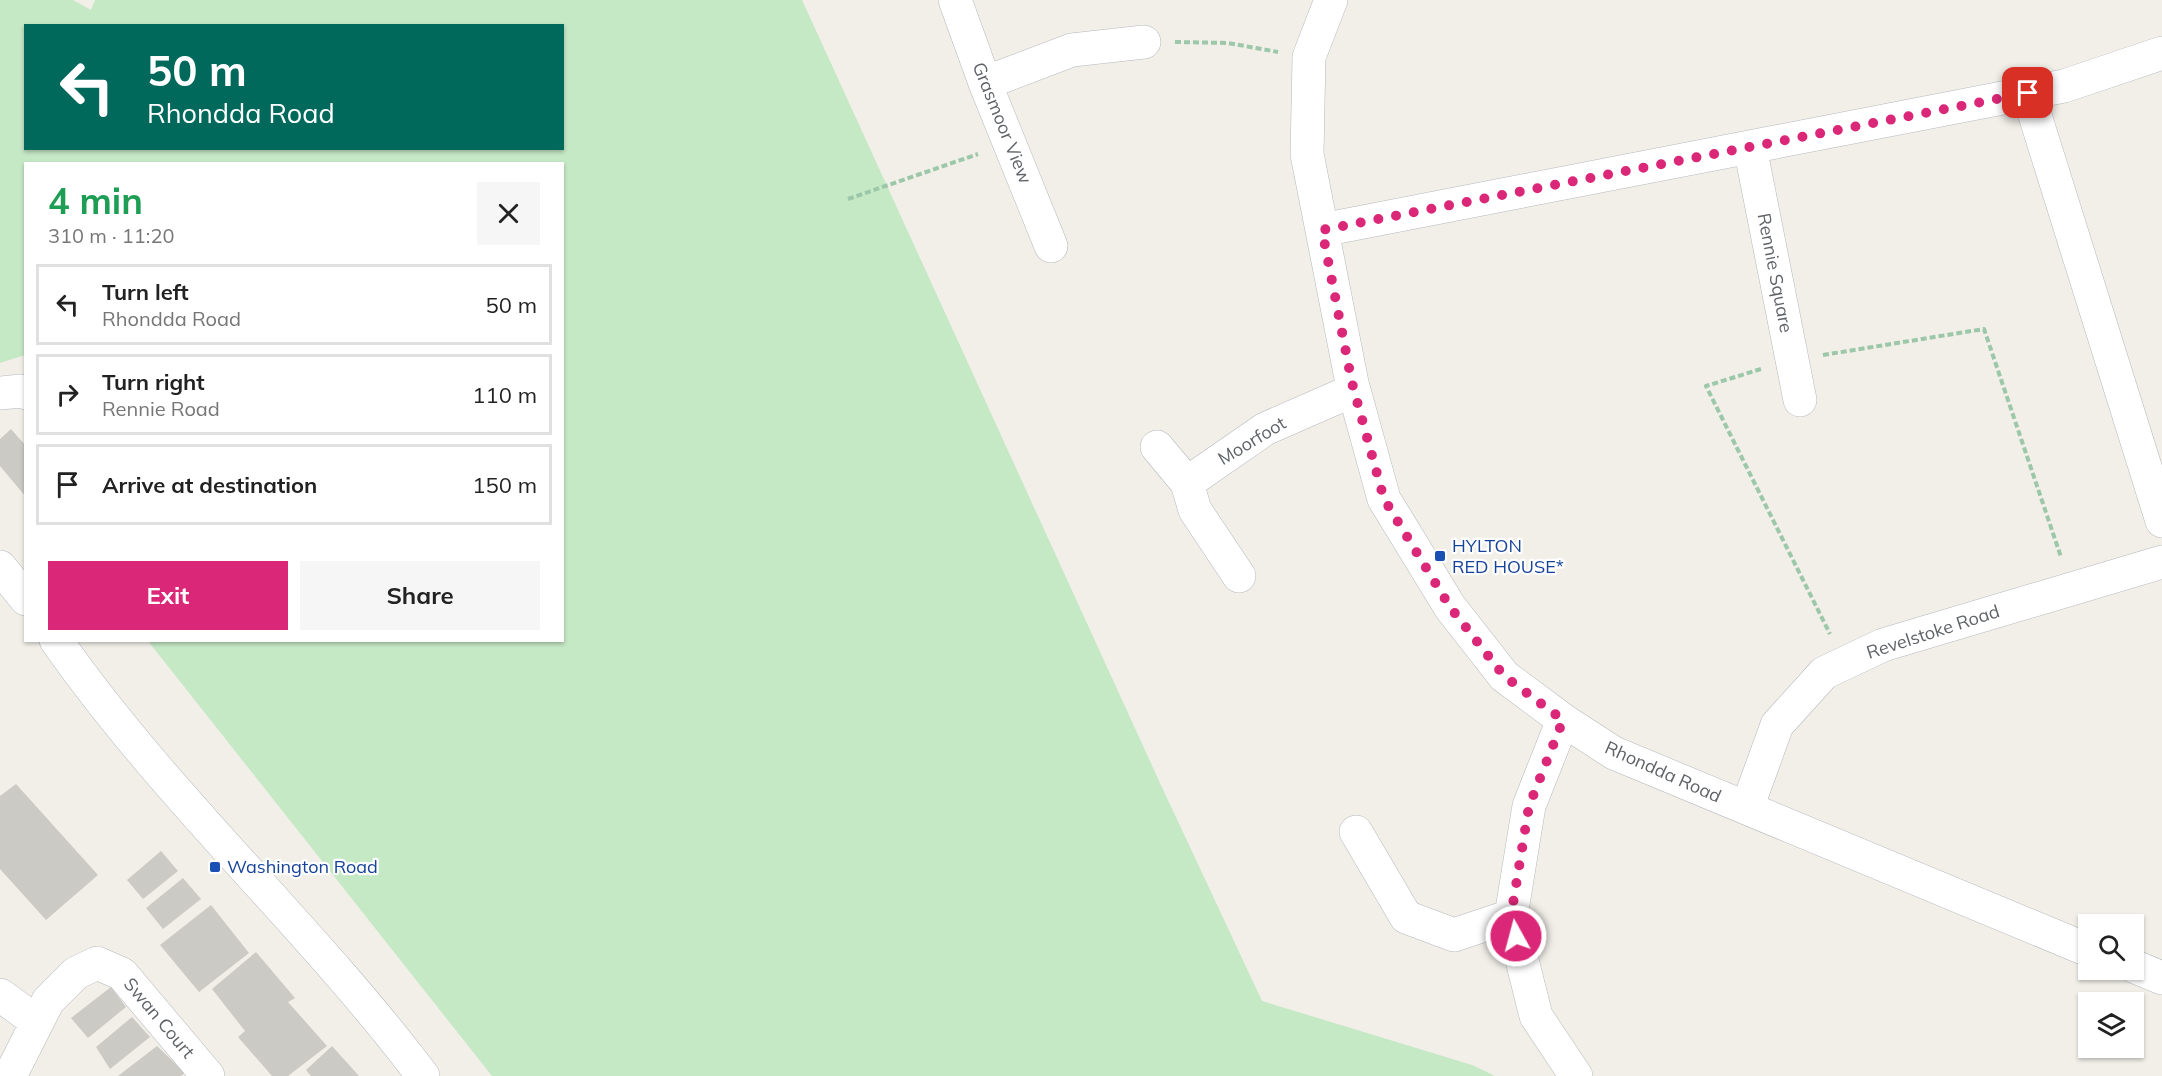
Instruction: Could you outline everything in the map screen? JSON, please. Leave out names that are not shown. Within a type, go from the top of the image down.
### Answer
[{"type":"street","name":"Grasmoor View","points":[[955,0],[985,83],[1051,246]]},
{"type":"street","name":"Rhondda Road","points":[[1331,0],[1309,57],[1307,154],[1354,390],[1384,499],[1450,607],[1504,676],[1563,720],[1614,753],[2078,946]]},
{"type":"street","points":[[985,83],[1072,51],[1144,42]]},
{"type":"street","points":[[1322,230],[2064,86],[2162,53]]},
{"type":"street","points":[[2028,93],[2162,520]]},
{"type":"street","name":"Rennie Square","points":[[1750,147],[1800,400]]},
{"type":"street","name":"Moorfoot","points":[[1186,483],[1265,429],[1354,390]]},
{"type":"street","points":[[0,393],[24,392]]},
{"type":"street","points":[[1157,447],[1186,483],[1195,510],[1239,576]]},
{"type":"street","name":"Revelstoke Road","points":[[1747,808],[1777,725],[1824,673],[1883,645],[2162,562]]},
{"type":"street","points":[[0,567],[24,597]]},
{"type":"street","points":[[57,642],[84,681],[126,733],[342,976],[393,1036],[423,1076]]},
{"type":"street","points":[[1563,720],[1529,806],[1511,916],[1536,1016],[1576,1076]]},
{"type":"street","points":[[1356,832],[1406,917],[1454,935],[1511,916]]},
{"type":"street","name":"Swan Court","points":[[42,1011],[76,973],[97,963],[122,974],[208,1076]]},
{"type":"street","points":[[2144,971],[2162,978]]},
{"type":"street","points":[[0,995],[42,1011],[10,1076]]},
{"type":"path","points":[[1144,42],[1228,43],[1309,57]]},
{"type":"path","points":[[848,199],[1009,143]]},
{"type":"path","points":[[1845,663],[1706,386],[1792,360],[1984,329],[2072,589]]},
{"type":"green space","points":[[0,0],[73,0],[91,10],[95,0],[802,0],[1262,1001],[1472,1065],[1495,1076],[492,1076],[149,642],[564,642],[564,162],[24,162],[24,355],[0,363]]},
{"type":"building","points":[[11,429],[24,444],[24,495],[0,466],[0,439]]},
{"type":"building","points":[[16,784],[98,875],[46,920],[0,869],[0,796]]},
{"type":"building","points":[[161,851],[178,871],[143,899],[127,880]]},
{"type":"building","points":[[183,878],[201,899],[163,929],[146,908]]},
{"type":"building","points":[[211,905],[249,953],[199,992],[160,945]]},
{"type":"building","points":[[256,952],[295,998],[288,1002],[327,1046],[288,1076],[272,1076],[238,1037],[245,1031],[212,989]]},
{"type":"building","points":[[111,987],[126,1007],[88,1038],[71,1018]]},
{"type":"building","points":[[132,1017],[150,1037],[110,1069],[96,1047]]},
{"type":"building","points":[[157,1046],[185,1073],[181,1076],[118,1076]]},
{"type":"building","points":[[332,1046],[359,1076],[311,1076],[306,1070]]},
{"type":"place","name":"HYLTON RED HOUSE*","points":[[1440,556]]},
{"type":"place","name":"Washington Road","points":[[215,867]]},
{"type":"route","points":[[1516,936],[1511,916],[1529,806],[1563,720],[1504,676],[1450,607],[1384,499],[1352,383],[1322,230],[2028,93]]}]
